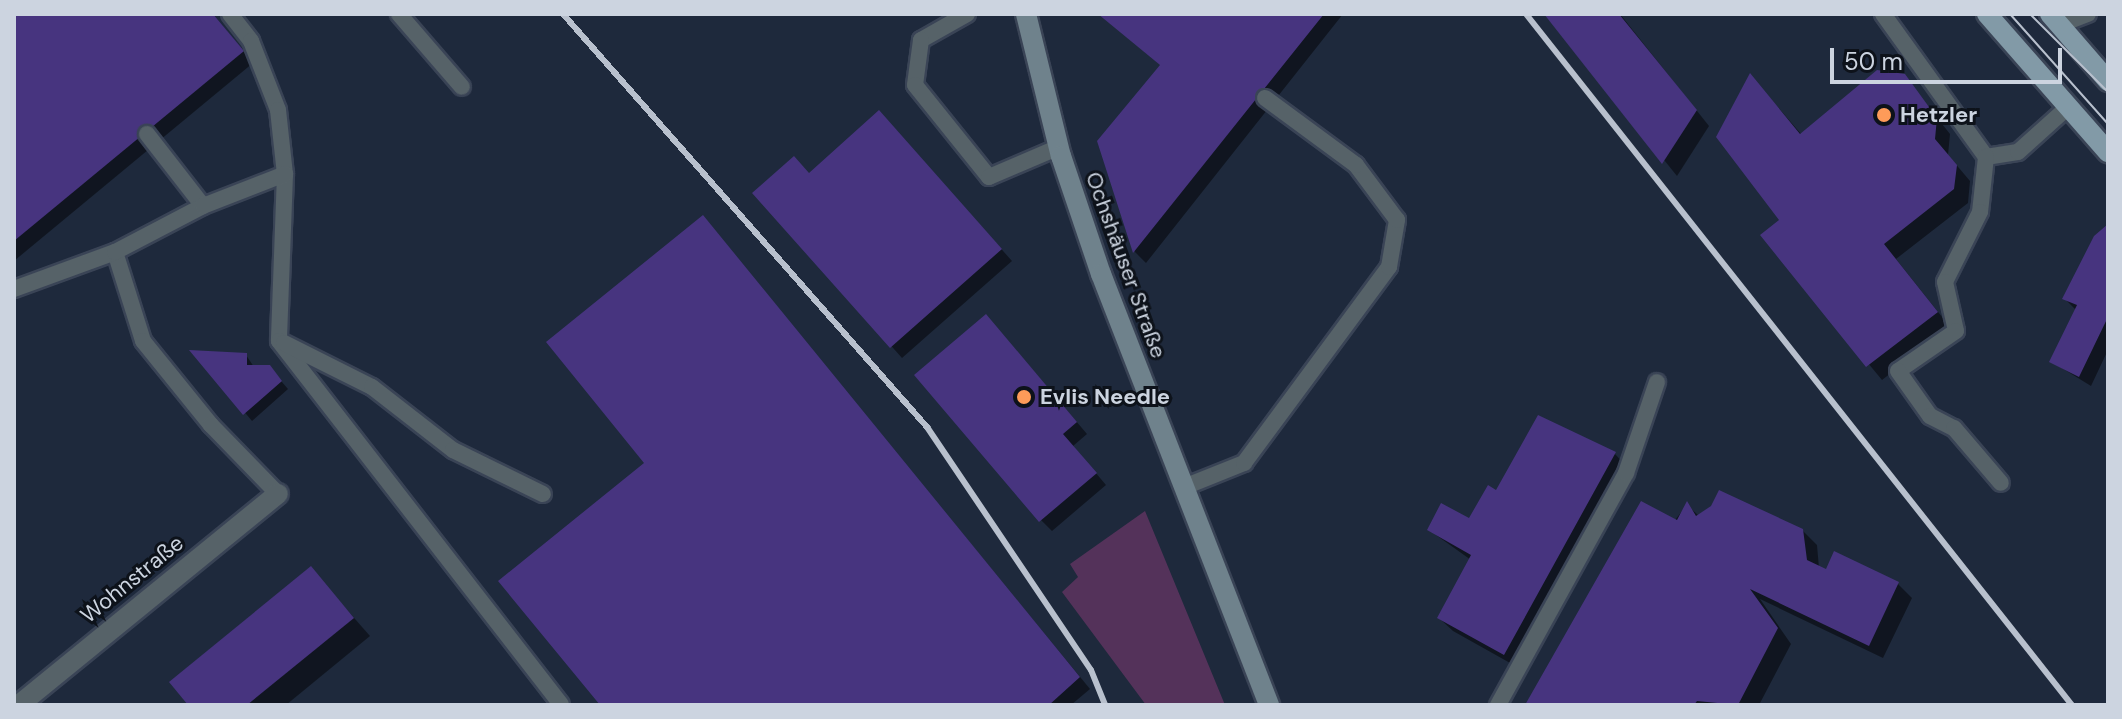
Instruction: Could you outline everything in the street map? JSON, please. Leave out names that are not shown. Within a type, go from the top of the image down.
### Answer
[{"type":"main road","points":[[1987,14],[2108,152]]},
{"type":"main road","points":[[2055,20],[2108,81]]},
{"type":"street","name":"Ochshäuser Straße","points":[[1026,14],[1059,147],[1101,274],[1269,705]]},
{"type":"street","name":"Wohnstraße","points":[[19,705],[278,494]]},
{"type":"lane","points":[[230,14],[251,41],[278,110],[285,174],[279,341],[561,705]]},
{"type":"lane","points":[[399,14],[462,87]]},
{"type":"lane","points":[[967,14],[921,40],[915,85],[989,177],[1059,147]]},
{"type":"lane","points":[[1883,14],[1986,157],[1980,212],[1945,282],[1956,331],[1898,371],[1930,416],[1954,428],[2001,483]]},
{"type":"lane","points":[[2055,20],[2088,14]]},
{"type":"lane","points":[[1184,487],[1244,463],[1389,267],[1397,220],[1356,165],[1265,98]]},
{"type":"lane","points":[[1986,157],[2018,152],[2069,106]]},
{"type":"lane","points":[[147,134],[203,206]]},
{"type":"lane","points":[[14,289],[115,252],[203,206],[285,174]]},
{"type":"lane","points":[[115,252],[143,341],[211,425],[278,494]]},
{"type":"lane","points":[[279,341],[372,387],[453,450],[543,494]]},
{"type":"lane","points":[[1498,705],[1626,473],[1657,382]]},
{"type":"shaded area","points":[[1145,511],[1225,705],[1146,705],[1062,592],[1078,577],[1070,564]]},
{"type":"building","points":[[14,14],[213,14],[244,51],[14,241]]},
{"type":"building","points":[[1098,14],[1324,14],[1133,253],[1097,141],[1160,65]]},
{"type":"building","points":[[1544,14],[1619,14],[1697,110],[1662,164]]},
{"type":"building","points":[[1877,70],[1905,74],[1937,118],[1935,139],[1957,165],[1954,189],[1884,244],[1938,312],[1866,367],[1760,235],[1779,220],[1716,137],[1750,73],[1800,134]]},
{"type":"building","points":[[879,110],[1002,249],[890,348],[752,193],[794,156],[809,173]]},
{"type":"building","points":[[703,215],[1080,677],[1049,705],[600,705],[498,581],[644,463],[546,342]]},
{"type":"building","points":[[2108,224],[2108,317],[2079,377],[2049,362],[2077,305],[2062,299],[2094,236]]},
{"type":"building","points":[[986,314],[1077,422],[1063,434],[1097,473],[1039,522],[914,375]]},
{"type":"building","points":[[189,350],[247,353],[247,365],[270,365],[282,381],[243,415]]},
{"type":"building","points":[[1538,415],[1616,452],[1504,655],[1437,618],[1471,555],[1427,530],[1441,503],[1469,518],[1488,485],[1496,490]]},
{"type":"building","points":[[1719,490],[1803,529],[1807,560],[1826,569],[1834,551],[1899,582],[1869,646],[1750,589],[1778,628],[1738,705],[1697,701],[1694,705],[1525,705],[1641,501],[1677,520],[1687,501],[1696,516],[1711,506]]},
{"type":"building","points":[[311,566],[354,618],[247,705],[188,705],[169,682]]},
{"type":"tram line","points":[[2010,14],[2108,124]]},
{"type":"tram line","points":[[2030,14],[2108,92]]},
{"type":"railway","points":[[563,14],[927,427],[1091,670],[1105,705]]},
{"type":"railway","points":[[1526,14],[2072,705]]},
{"type":"place","name":"Hetzler","points":[[1884,115]]},
{"type":"place","name":"Evlis Needle","points":[[1024,397]]}]
